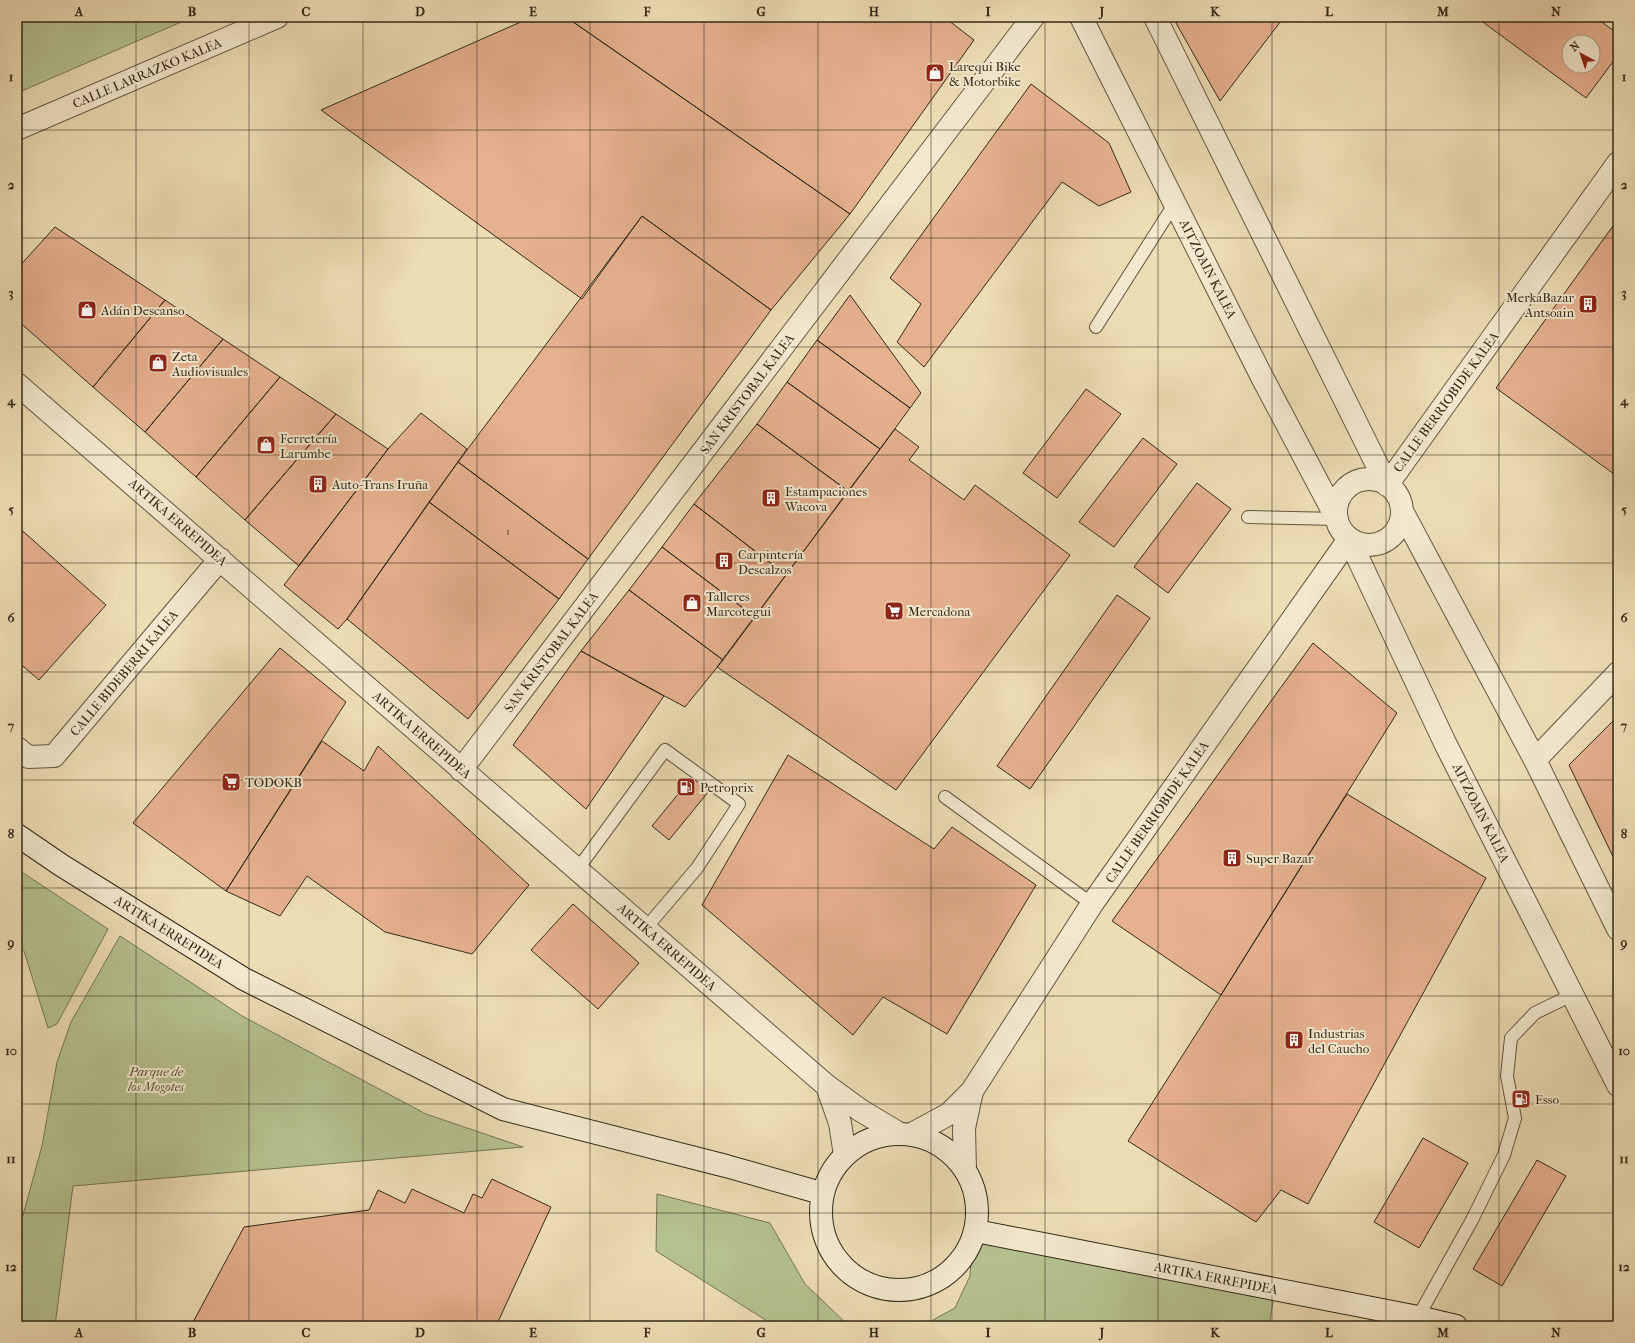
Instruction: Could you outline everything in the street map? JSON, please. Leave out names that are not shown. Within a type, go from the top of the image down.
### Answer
[{"type":"street","name":"CALLE LARRAZKO KALEA","points":[[17,129],[277,17]]},
{"type":"street","name":"SAN KRISTOBAL KALEA","points":[[462,770],[1033,17]]},
{"type":"street","name":"AITZOAIN KALEA","points":[[1081,17],[1262,377],[1337,519]]},
{"type":"street","points":[[1154,17],[1387,485],[1395,492],[1400,501],[1402,511],[1401,522],[1396,531],[1389,538],[1379,543],[1369,545],[1349,539],[1344,533],[1337,519],[1336,508],[1346,488],[1355,482],[1371,480],[1387,485]]},
{"type":"street","name":"CALLE BERRIOBIDE KALEA","points":[[1387,485],[1618,164]]},
{"type":"street","name":"ARTIKA ERREPIDEA","points":[[17,384],[220,558],[827,1086],[860,1110],[906,1134]]},
{"type":"street","points":[[1402,511],[1535,760],[1618,929]]},
{"type":"street","name":"AITZOAIN KALEA","points":[[1349,539],[1445,743],[1618,1085]]},
{"type":"street","name":"CALLE BERRIOBIDE KALEA","points":[[906,1134],[949,1114],[972,1091],[1092,904],[1349,539]]},
{"type":"street","name":"CALLE BIDEBERRI KALEA","points":[[17,748],[28,757],[54,756],[220,558]]},
{"type":"street","points":[[1535,760],[1618,673]]},
{"type":"street","name":"ARTIKA ERREPIDEA","points":[[17,835],[61,865],[244,979],[502,1109],[726,1166],[821,1193]]},
{"type":"street","name":"ARTIKA ERREPIDEA","points":[[827,1086],[840,1123],[845,1156]]},
{"type":"street","name":"CALLE BERRIOBIDE KALEA","points":[[965,1170],[964,1128],[972,1091]]},
{"type":"street","points":[[906,1134],[937,1142],[958,1158],[972,1180],[978,1206],[976,1231],[967,1252],[953,1269],[934,1282],[913,1289],[891,1290],[868,1284],[849,1272],[835,1256],[825,1236],[821,1214],[821,1193],[832,1172],[845,1156],[862,1143],[886,1135],[906,1134]]},
{"type":"street","name":"ARTIKA ERREPIDEA","points":[[976,1231],[1418,1317],[1456,1326]]},
{"type":"lane","points":[[1096,327],[1175,203]]},
{"type":"lane","points":[[1248,517],[1337,519]]},
{"type":"lane","points":[[577,870],[665,750],[739,804],[697,868],[645,929]]},
{"type":"lane","points":[[945,797],[1092,904]]},
{"type":"lane","points":[[1418,1317],[1472,1220],[1504,1155],[1515,1118],[1507,1076],[1511,1038],[1535,1013],[1572,995]]},
{"type":"green space","points":[[17,17],[193,17],[17,93]]},
{"type":"green space","points":[[17,869],[108,929],[57,1024],[48,1028],[24,951],[17,943]]},
{"type":"green space","name":"Parque de los Mogotes","points":[[120,936],[242,1016],[426,1114],[523,1147],[73,1186],[55,1326],[17,1326],[17,1237],[42,1146],[57,1062],[71,1022]]},
{"type":"green space","points":[[657,1194],[770,1223],[805,1284],[848,1325],[854,1326],[775,1326],[656,1251]]},
{"type":"green space","points":[[973,1230],[1275,1290],[1269,1326],[922,1326],[955,1308],[970,1276]]},
{"type":"building","points":[[532,17],[566,17],[850,214],[771,310],[642,216],[582,299],[321,110]]},
{"type":"building","points":[[566,17],[944,17],[974,40],[850,214]]},
{"type":"building","points":[[1181,17],[1284,17],[1220,101],[1176,23]]},
{"type":"building","points":[[1476,17],[1595,17],[1618,34],[1618,55],[1586,98]]},
{"type":"building","points":[[1031,84],[1109,143],[1131,192],[1099,206],[1062,182],[924,367],[897,342],[921,304],[890,278]]},
{"type":"building","points":[[642,216],[771,310],[588,559],[458,462]]},
{"type":"building","name":"MerkaBazar Antsoain","points":[[1618,219],[1618,477],[1496,388]]},
{"type":"building","name":"Adán Descanso","points":[[55,227],[165,300],[93,387],[17,320],[17,269]]},
{"type":"building","points":[[850,295],[921,393],[910,408],[817,340]]},
{"type":"building","name":"Zeta Audiovisuales","points":[[165,300],[223,339],[145,432],[93,387]]},
{"type":"building","points":[[223,339],[280,377],[196,477],[145,432]]},
{"type":"building","points":[[817,340],[910,408],[880,449],[787,382]]},
{"type":"building","name":"Ferretería Larumbe","points":[[280,377],[336,414],[245,520],[196,477]]},
{"type":"building","points":[[787,382],[880,449],[848,491],[757,424]]},
{"type":"building","points":[[1086,389],[1121,414],[1057,498],[1023,473]]},
{"type":"building","points":[[421,413],[467,449],[347,619],[338,629],[284,585],[388,449]]},
{"type":"building","name":"Auto-Trans Iruña","points":[[336,414],[388,449],[299,566],[245,520]]},
{"type":"building","name":"Estampaciones Wacova","points":[[757,424],[848,491],[786,575],[694,504]]},
{"type":"building","name":"Mercadona","points":[[895,429],[919,447],[909,460],[964,500],[975,485],[1070,555],[896,790],[717,667]]},
{"type":"building","points":[[1143,438],[1177,464],[1114,547],[1079,522]]},
{"type":"building","points":[[458,462],[588,559],[559,599],[429,502]]},
{"type":"building","points":[[1197,483],[1231,509],[1168,593],[1134,567]]},
{"type":"building","points":[[429,502],[559,599],[468,719],[347,619]]},
{"type":"building","name":"Carpintería Descalzos","points":[[694,504],[786,575],[755,617],[662,547]]},
{"type":"building","points":[[17,526],[106,605],[39,680],[17,661]]},
{"type":"building","name":"Talleres Marcotegui","points":[[662,547],[755,617],[723,660],[629,590]]},
{"type":"building","points":[[629,590],[723,660],[685,707],[581,651]]},
{"type":"building","points":[[1117,595],[1150,618],[1030,789],[997,766]]},
{"type":"building","name":"Super Bazar","points":[[1313,643],[1397,713],[1221,995],[1112,921]]},
{"type":"building","name":"TODOKB","points":[[280,648],[346,702],[226,891],[133,823]]},
{"type":"building","points":[[581,651],[664,696],[586,809],[513,745]]},
{"type":"building","points":[[1618,716],[1618,867],[1569,765]]},
{"type":"building","points":[[322,741],[364,771],[378,746],[529,885],[472,954],[385,932],[307,876],[280,916],[226,891]]},
{"type":"building","points":[[788,755],[934,849],[952,827],[1036,885],[947,1034],[883,997],[853,1035],[702,905]]},
{"type":"building","points":[[692,777],[709,791],[669,840],[652,826]]},
{"type":"building","name":"Industrias del Caucho","points":[[1347,794],[1486,878],[1308,1204],[1281,1190],[1256,1222],[1128,1141]]},
{"type":"building","points":[[573,904],[639,963],[598,1009],[531,950]]},
{"type":"building","points":[[1423,1138],[1468,1163],[1419,1248],[1374,1222]]},
{"type":"building","points":[[1537,1160],[1566,1176],[1502,1286],[1473,1269]]},
{"type":"building","points":[[492,1179],[551,1207],[496,1326],[191,1326],[244,1227],[369,1210],[378,1190],[405,1203],[412,1189],[464,1213],[473,1194],[482,1198]]},
{"type":"place","name":"Larequi Bike & Motorbike","points":[[935,73]]},
{"type":"place","name":"MerkaBazar Antsoain","points":[[1588,304]]},
{"type":"place","name":"Adán Descanso","points":[[87,310]]},
{"type":"place","name":"Zeta Audiovisuales","points":[[158,363]]},
{"type":"place","name":"Ferretería Larumbe","points":[[266,445]]},
{"type":"place","name":"Auto-Trans Iruña","points":[[318,484]]},
{"type":"place","name":"Estampaciones Wacova","points":[[771,498]]},
{"type":"place","name":"Carpintería Descalzos","points":[[724,561]]},
{"type":"place","name":"Talleres Marcotegui","points":[[692,603]]},
{"type":"place","name":"Mercadona","points":[[894,611]]},
{"type":"place","name":"TODOKB","points":[[231,782]]},
{"type":"place","name":"Petroprix","points":[[686,787]]},
{"type":"place","name":"Super Bazar","points":[[1232,858]]},
{"type":"place","name":"Industrias del Caucho","points":[[1294,1040]]},
{"type":"place","name":"Esso","points":[[1521,1099]]}]
